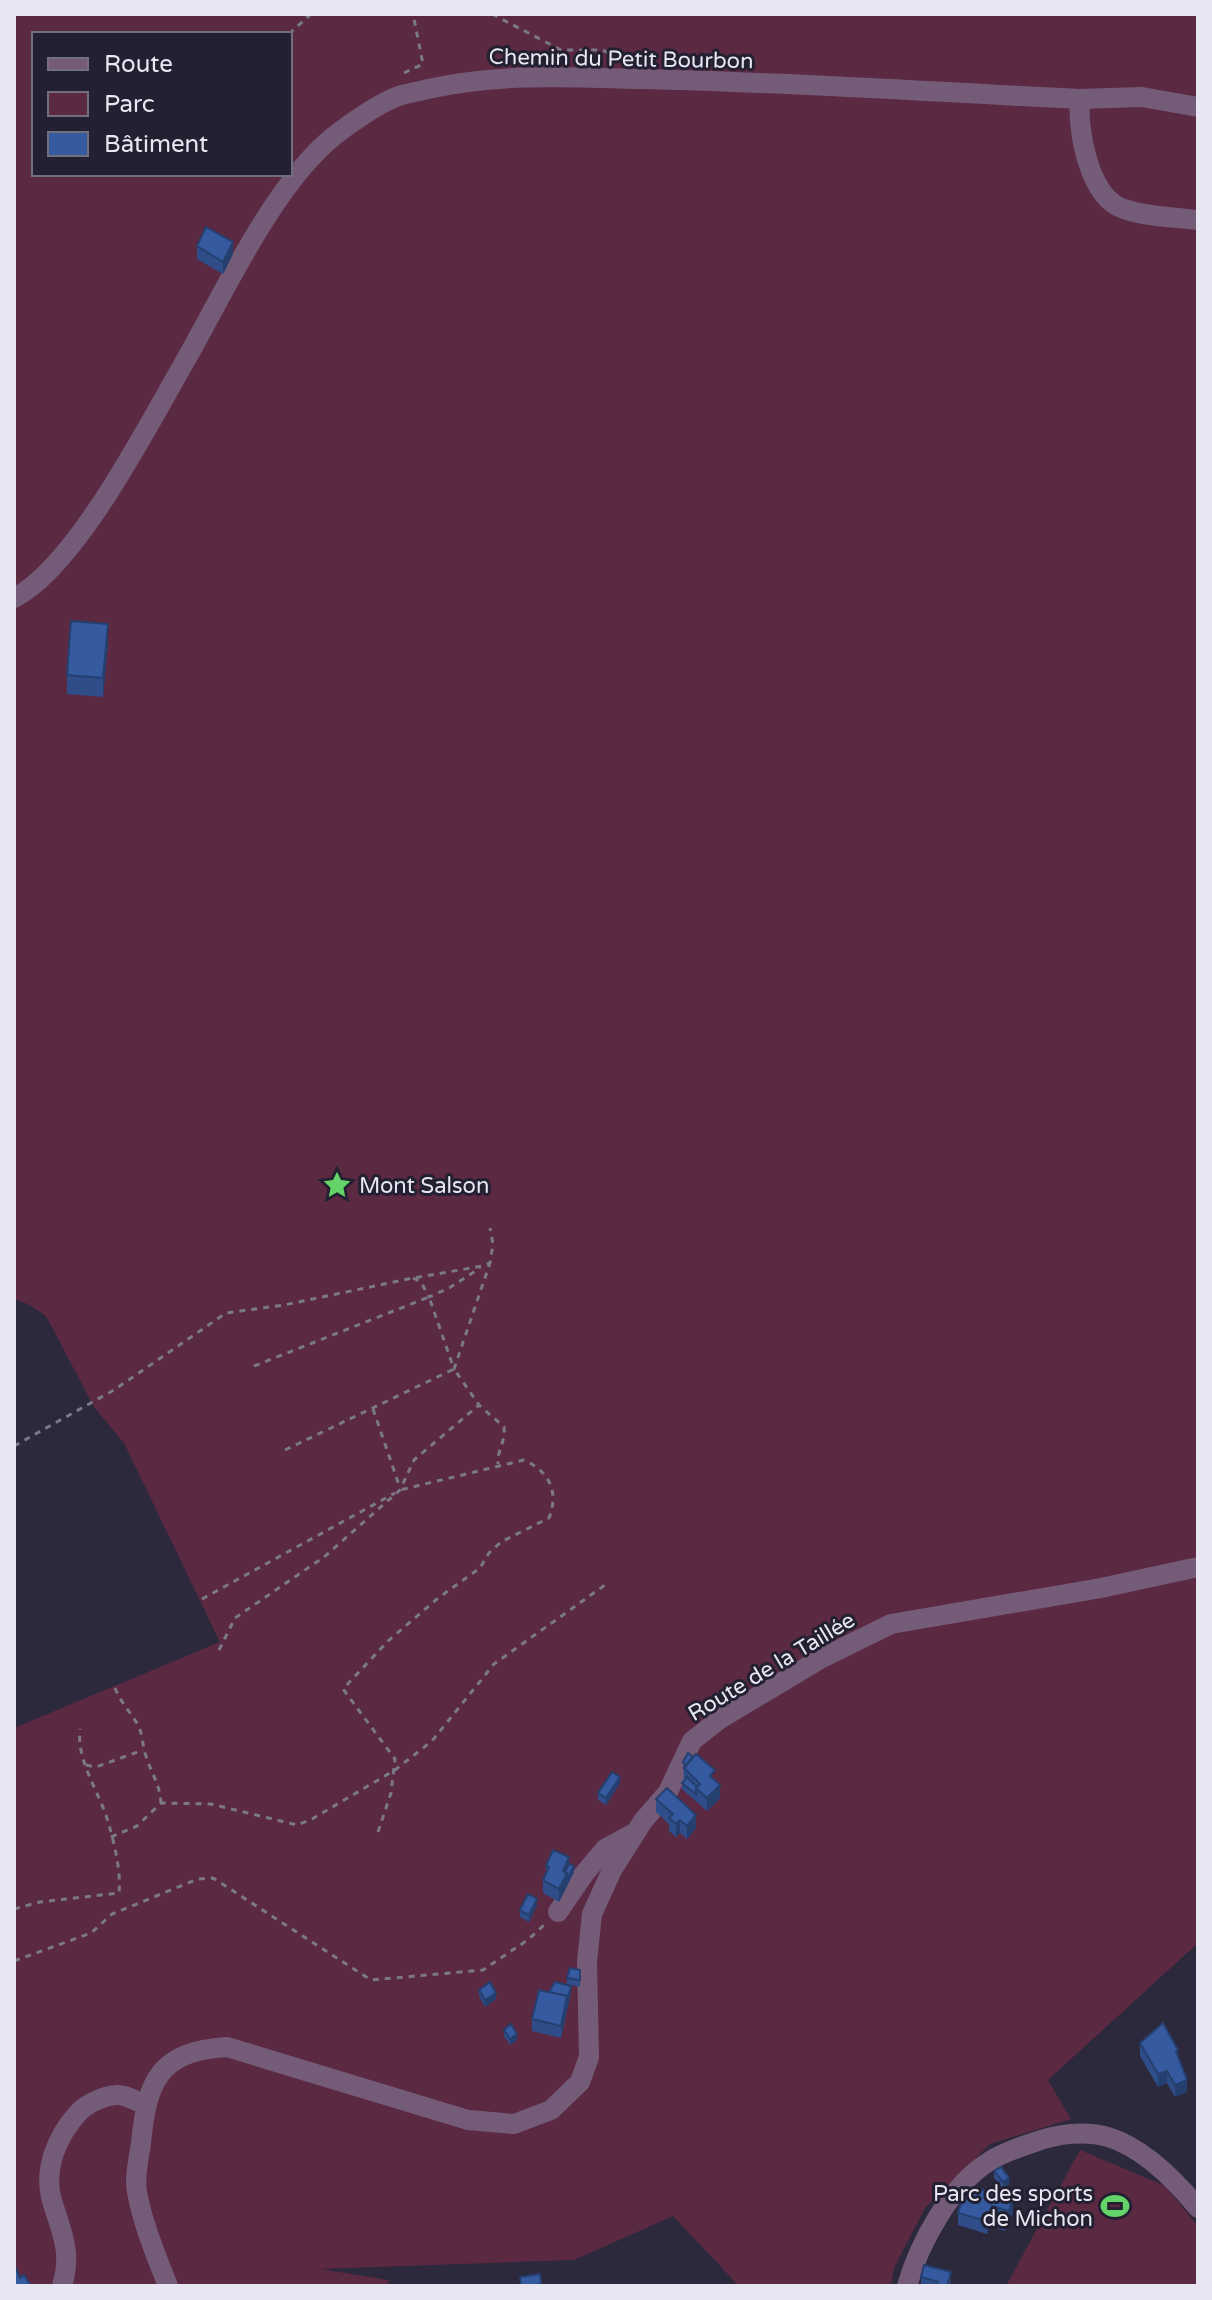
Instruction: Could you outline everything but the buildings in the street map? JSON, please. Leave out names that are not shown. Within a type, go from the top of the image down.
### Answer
[{"type":"street","name":"Chemin du Petit Bourbon","points":[[14,598],[26,592],[57,564],[83,530],[142,437],[271,211],[300,172],[333,137],[395,97],[465,81],[526,76],[1080,99],[1142,97],[1198,107]]},
{"type":"street","points":[[1080,99],[1078,117],[1085,150],[1097,182],[1110,201],[1122,209],[1198,220]]},
{"type":"street","name":"Route de la Taillée","points":[[144,2104],[152,2082],[174,2061],[199,2049],[227,2047],[468,2120],[514,2124],[551,2110],[580,2082],[589,2057],[587,1962],[592,1914],[612,1870],[636,1832],[668,1792],[692,1741],[720,1719],[822,1658],[891,1624],[1101,1588],[1198,1567]]},
{"type":"street","points":[[558,1912],[605,1849],[636,1832]]},
{"type":"street","points":[[62,2286],[67,2272],[66,2239],[50,2194],[51,2162],[62,2130],[84,2105],[117,2094],[144,2104],[136,2189],[148,2236],[168,2286]]},
{"type":"street","points":[[907,2286],[928,2235],[958,2189],[988,2161],[1053,2135],[1107,2136],[1146,2157],[1189,2192],[1198,2208]]},
{"type":"path","points":[[291,32],[311,14]]},
{"type":"path","points":[[397,77],[423,64],[413,14]]},
{"type":"path","points":[[492,14],[561,50],[603,50],[648,79]]},
{"type":"path","points":[[285,1450],[454,1369],[490,1263],[493,1244],[490,1228]]},
{"type":"path","points":[[254,1366],[429,1297],[490,1263]]},
{"type":"path","points":[[14,1446],[114,1390],[226,1313],[284,1305],[483,1266]]},
{"type":"path","points":[[413,1278],[421,1282],[429,1297],[454,1369],[479,1405],[504,1427],[506,1441],[498,1454],[498,1465]]},
{"type":"path","points":[[219,1650],[235,1618],[324,1557],[400,1490],[414,1460],[479,1405]]},
{"type":"path","points":[[373,1409],[400,1490]]},
{"type":"path","points":[[202,1599],[400,1490],[524,1460],[536,1466],[546,1477],[554,1505],[549,1518],[501,1542],[489,1553],[480,1568],[437,1599],[388,1641],[343,1689],[395,1759],[391,1793],[378,1832]]},
{"type":"path","points":[[111,1837],[137,1826],[161,1803],[211,1804],[297,1825],[312,1819],[395,1770],[432,1741],[494,1664],[605,1585]]},
{"type":"path","points":[[115,1688],[123,1707],[142,1735],[144,1750],[160,1787],[161,1803]]},
{"type":"path","points":[[14,1909],[40,1902],[119,1893],[120,1879],[110,1826],[82,1753],[80,1729]]},
{"type":"path","points":[[86,1765],[96,1767],[144,1750]]},
{"type":"path","points":[[14,1961],[91,1933],[112,1914],[198,1879],[213,1878],[371,1980],[483,1970],[529,1939],[558,1912]]},
{"type":"green space","points":[[14,14],[1198,14],[1198,1943],[1048,2080],[1071,2119],[990,2144],[925,2208],[894,2268],[891,2286],[739,2286],[673,2216],[574,2260],[320,2269],[389,2280],[387,2286],[14,2286],[14,1728],[220,1642],[124,1443],[94,1407],[46,1316],[14,1299]]},
{"type":"green space","name":"Parc des sports de Michon","points":[[1080,2150],[1165,2186],[1198,2226],[1198,2286],[1006,2286]]},
{"type":"place","name":"Mont Salson","points":[[337,1185]]},
{"type":"place","name":"Parc des sports de Michon","points":[[1115,2206]]}]
